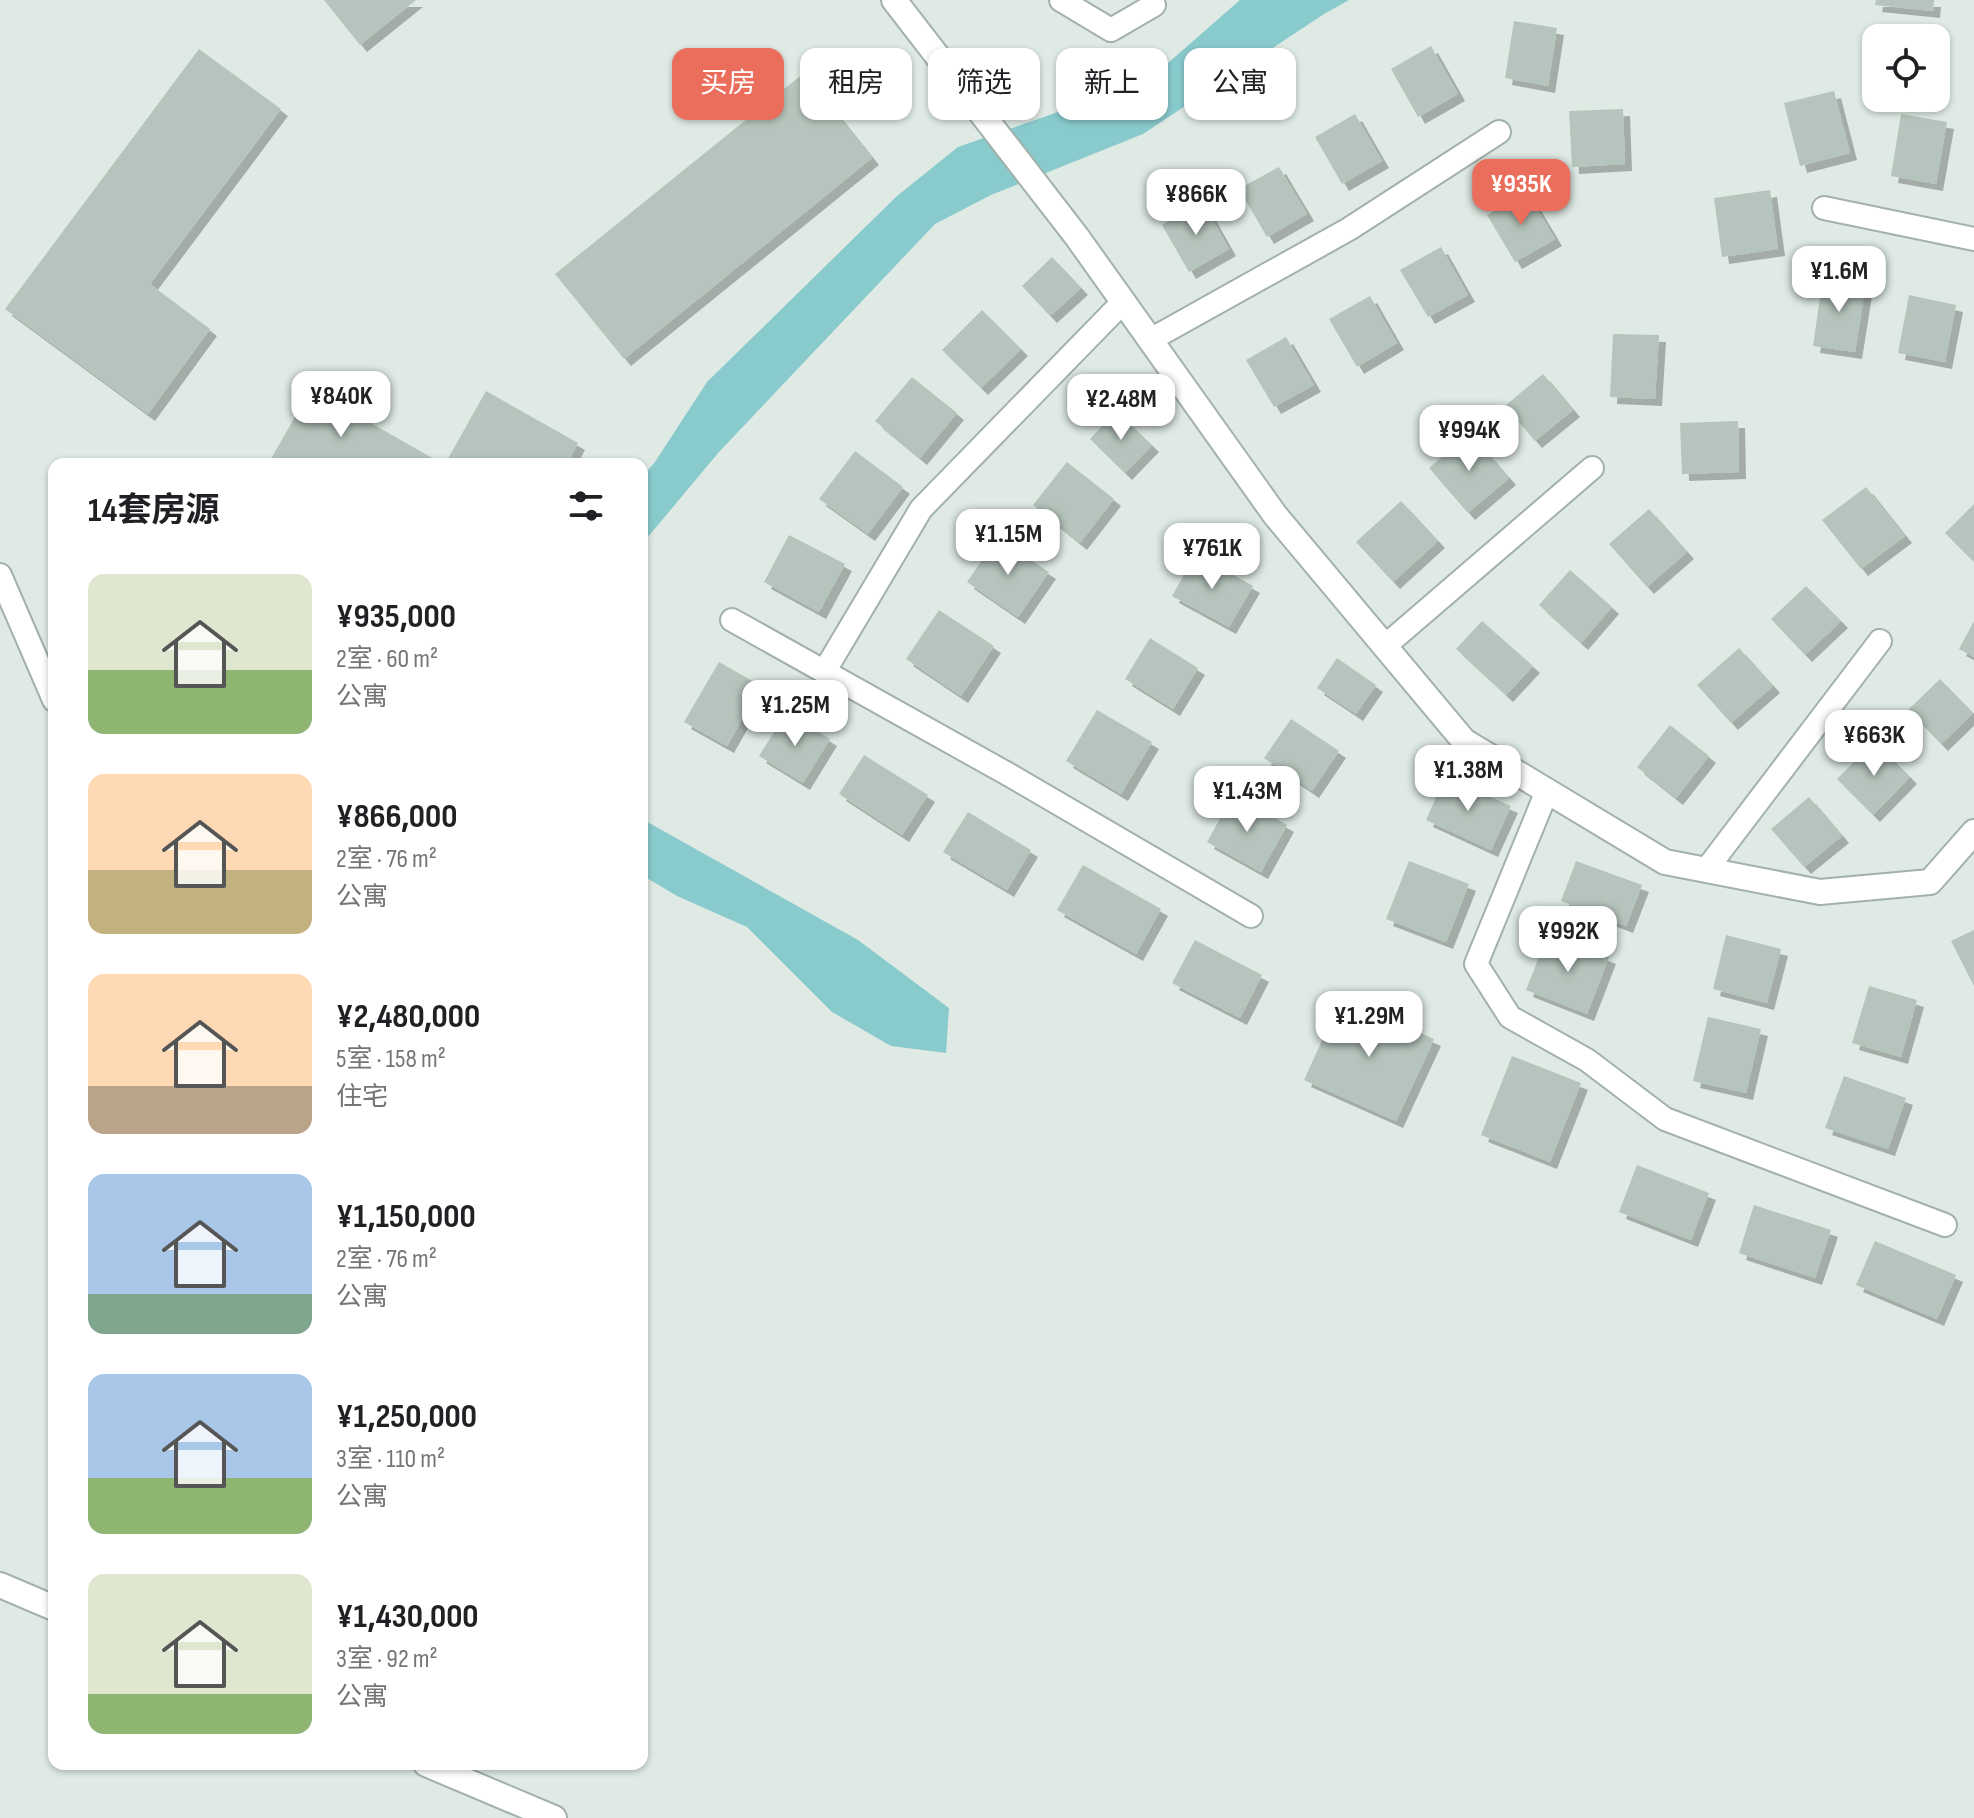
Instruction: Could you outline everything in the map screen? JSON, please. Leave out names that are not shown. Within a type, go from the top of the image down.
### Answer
[{"type":"street","points":[[894,0],[1077,237],[1275,515],[1464,741],[1665,862],[1820,892],[1930,882],[1974,832]]},
{"type":"street","points":[[0,1585],[48,1605]]},
{"type":"street","points":[[440,1770],[554,1818]]},
{"type":"lane","points":[[1061,0],[1111,30],[1154,5],[1152,0]]},
{"type":"lane","points":[[1150,340],[1349,229],[1499,132]]},
{"type":"lane","points":[[1824,208],[1974,239]]},
{"type":"lane","points":[[824,672],[921,509],[1123,302]]},
{"type":"lane","points":[[1385,646],[1592,468]]},
{"type":"lane","points":[[0,575],[48,686]]},
{"type":"lane","points":[[732,620],[1013,777],[1251,916]]},
{"type":"lane","points":[[1706,870],[1880,641]]},
{"type":"lane","points":[[1547,791],[1476,964],[1510,1017],[1587,1060],[1665,1119],[1945,1225]]},
{"type":"water","points":[[1240,0],[1349,0],[1273,48],[1185,48]]},
{"type":"water","points":[[1184,49],[1184,107],[1168,117],[1168,63]]},
{"type":"water","points":[[1056,113],[1056,120],[1164,120],[1143,134],[991,195],[935,224],[719,452],[648,537],[648,470],[707,382],[897,196],[958,147]]},
{"type":"water","points":[[648,822],[858,940],[949,1008],[946,1053],[891,1046],[832,1012],[747,927],[677,896],[648,879]]},
{"type":"building","points":[[324,0],[416,0],[360,45]]},
{"type":"building","points":[[1876,0],[1934,0],[1933,11],[1875,5]]},
{"type":"building","points":[[1514,21],[1557,28],[1548,86],[1505,78]]},
{"type":"building","points":[[1431,46],[1458,94],[1418,117],[1391,69]]},
{"type":"building","points":[[199,49],[281,109],[150,284],[210,329],[148,414],[5,309]]},
{"type":"building","points":[[800,76],[800,120],[842,120],[872,158],[624,359],[555,274],[746,120],[784,120],[784,89]]},
{"type":"building","points":[[1834,91],[1850,153],[1800,166],[1784,103]]},
{"type":"building","points":[[1623,109],[1625,164],[1572,167],[1569,111]]},
{"type":"building","points":[[1355,114],[1382,161],[1342,184],[1315,137]]},
{"type":"building","points":[[1901,114],[1947,122],[1936,184],[1891,176]]},
{"type":"building","points":[[1279,167],[1307,214],[1267,237],[1239,189]]},
{"type":"building","points":[[1770,190],[1778,249],[1722,257],[1714,198]]},
{"type":"building","points":[[1527,192],[1555,239],[1515,262],[1487,215]]},
{"type":"building","points":[[1202,201],[1229,249],[1189,272],[1162,225]]},
{"type":"building","points":[[1441,247],[1468,295],[1428,317],[1400,270]]},
{"type":"building","points":[[1052,257],[1081,288],[1050,316],[1022,286]]},
{"type":"building","points":[[1823,277],[1866,283],[1855,352],[1813,346]]},
{"type":"building","points":[[1909,295],[1956,305],[1945,362],[1898,353]]},
{"type":"building","points":[[1370,296],[1397,343],[1357,367],[1329,319]]},
{"type":"building","points":[[982,310],[1021,349],[981,388],[942,350]]},
{"type":"building","points":[[1613,334],[1659,335],[1655,399],[1610,397]]},
{"type":"building","points":[[1286,337],[1314,385],[1274,407],[1246,360]]},
{"type":"building","points":[[1543,374],[1573,410],[1535,441],[1505,406]]},
{"type":"building","points":[[912,377],[957,413],[920,458],[875,421]]},
{"type":"building","points":[[311,389],[432,458],[271,458]]},
{"type":"building","points":[[486,391],[578,443],[570,458],[448,458]]},
{"type":"building","points":[[1116,411],[1152,445],[1125,473],[1090,439]]},
{"type":"building","points":[[1738,421],[1739,472],[1682,474],[1680,423]]},
{"type":"building","points":[[1470,433],[1509,478],[1468,513],[1429,468]]},
{"type":"building","points":[[855,451],[903,487],[868,534],[819,499]]},
{"type":"building","points":[[1067,462],[1114,499],[1080,543],[1033,505]]},
{"type":"building","points":[[1866,487],[1905,536],[1861,569],[1822,520]]},
{"type":"building","points":[[1401,501],[1438,541],[1393,582],[1356,542]]},
{"type":"building","points":[[1974,504],[1974,562],[1945,533]]},
{"type":"building","points":[[1649,509],[1687,552],[1647,587],[1609,544]]},
{"type":"building","points":[[789,535],[845,564],[819,612],[764,582]]},
{"type":"building","points":[[997,538],[1049,572],[1018,617],[967,582]]},
{"type":"building","points":[[1196,554],[1253,586],[1229,627],[1172,596]]},
{"type":"building","points":[[1570,570],[1612,607],[1581,643],[1539,605]]},
{"type":"building","points":[[1806,586],[1841,621],[1805,655],[1771,619]]},
{"type":"building","points":[[939,610],[994,646],[961,696],[906,659]]},
{"type":"building","points":[[1482,621],[1533,666],[1506,695],[1456,649]]},
{"type":"building","points":[[1974,621],[1974,657],[1959,649]]},
{"type":"building","points":[[1150,638],[1198,668],[1173,709],[1125,679]]},
{"type":"building","points":[[1739,648],[1773,686],[1731,723],[1697,685]]},
{"type":"building","points":[[1337,658],[1376,685],[1356,714],[1317,688]]},
{"type":"building","points":[[719,662],[761,686],[727,746],[684,722]]},
{"type":"building","points":[[1940,679],[1973,713],[1941,744],[1908,710]]},
{"type":"building","points":[[1097,710],[1152,742],[1121,794],[1066,761]]},
{"type":"building","points":[[787,712],[830,739],[803,783],[759,756]]},
{"type":"building","points":[[1291,719],[1339,751],[1312,791],[1264,758]]},
{"type":"building","points":[[1670,725],[1709,756],[1676,798],[1637,767]]},
{"type":"building","points":[[1875,741],[1910,777],[1873,815],[1837,779]]},
{"type":"building","points":[[864,755],[928,795],[902,835],[839,794]]},
{"type":"building","points":[[1445,777],[1511,806],[1491,850],[1426,820]]},
{"type":"building","points":[[1233,795],[1287,825],[1261,872],[1207,842]]},
{"type":"building","points":[[1809,797],[1842,836],[1804,867],[1771,829]]},
{"type":"building","points":[[968,812],[1031,850],[1007,890],[943,852]]},
{"type":"building","points":[[1409,861],[1469,884],[1446,942],[1386,919]]},
{"type":"building","points":[[1576,861],[1642,885],[1626,926],[1561,901]]},
{"type":"building","points":[[1083,865],[1161,909],[1136,954],[1057,910]]},
{"type":"building","points":[[1974,930],[1974,986],[1951,941]]},
{"type":"building","points":[[1548,934],[1609,957],[1587,1014],[1526,990]]},
{"type":"building","points":[[1726,935],[1781,949],[1767,1003],[1713,989]]},
{"type":"building","points":[[1195,940],[1262,975],[1240,1018],[1172,983]]},
{"type":"building","points":[[1869,986],[1917,1000],[1901,1057],[1852,1043]]},
{"type":"building","points":[[1342,997],[1434,1039],[1396,1121],[1304,1080]]},
{"type":"building","points":[[1708,1017],[1761,1029],[1746,1093],[1693,1081]]},
{"type":"building","points":[[1512,1056],[1581,1083],[1550,1162],[1481,1135]]},
{"type":"building","points":[[1844,1076],[1906,1098],[1888,1149],[1825,1128]]},
{"type":"building","points":[[1637,1165],[1709,1193],[1691,1240],[1619,1212]]},
{"type":"building","points":[[1754,1205],[1831,1230],[1815,1278],[1739,1253]]},
{"type":"building","points":[[1875,1241],[1956,1275],[1937,1319],[1856,1285]]}]
